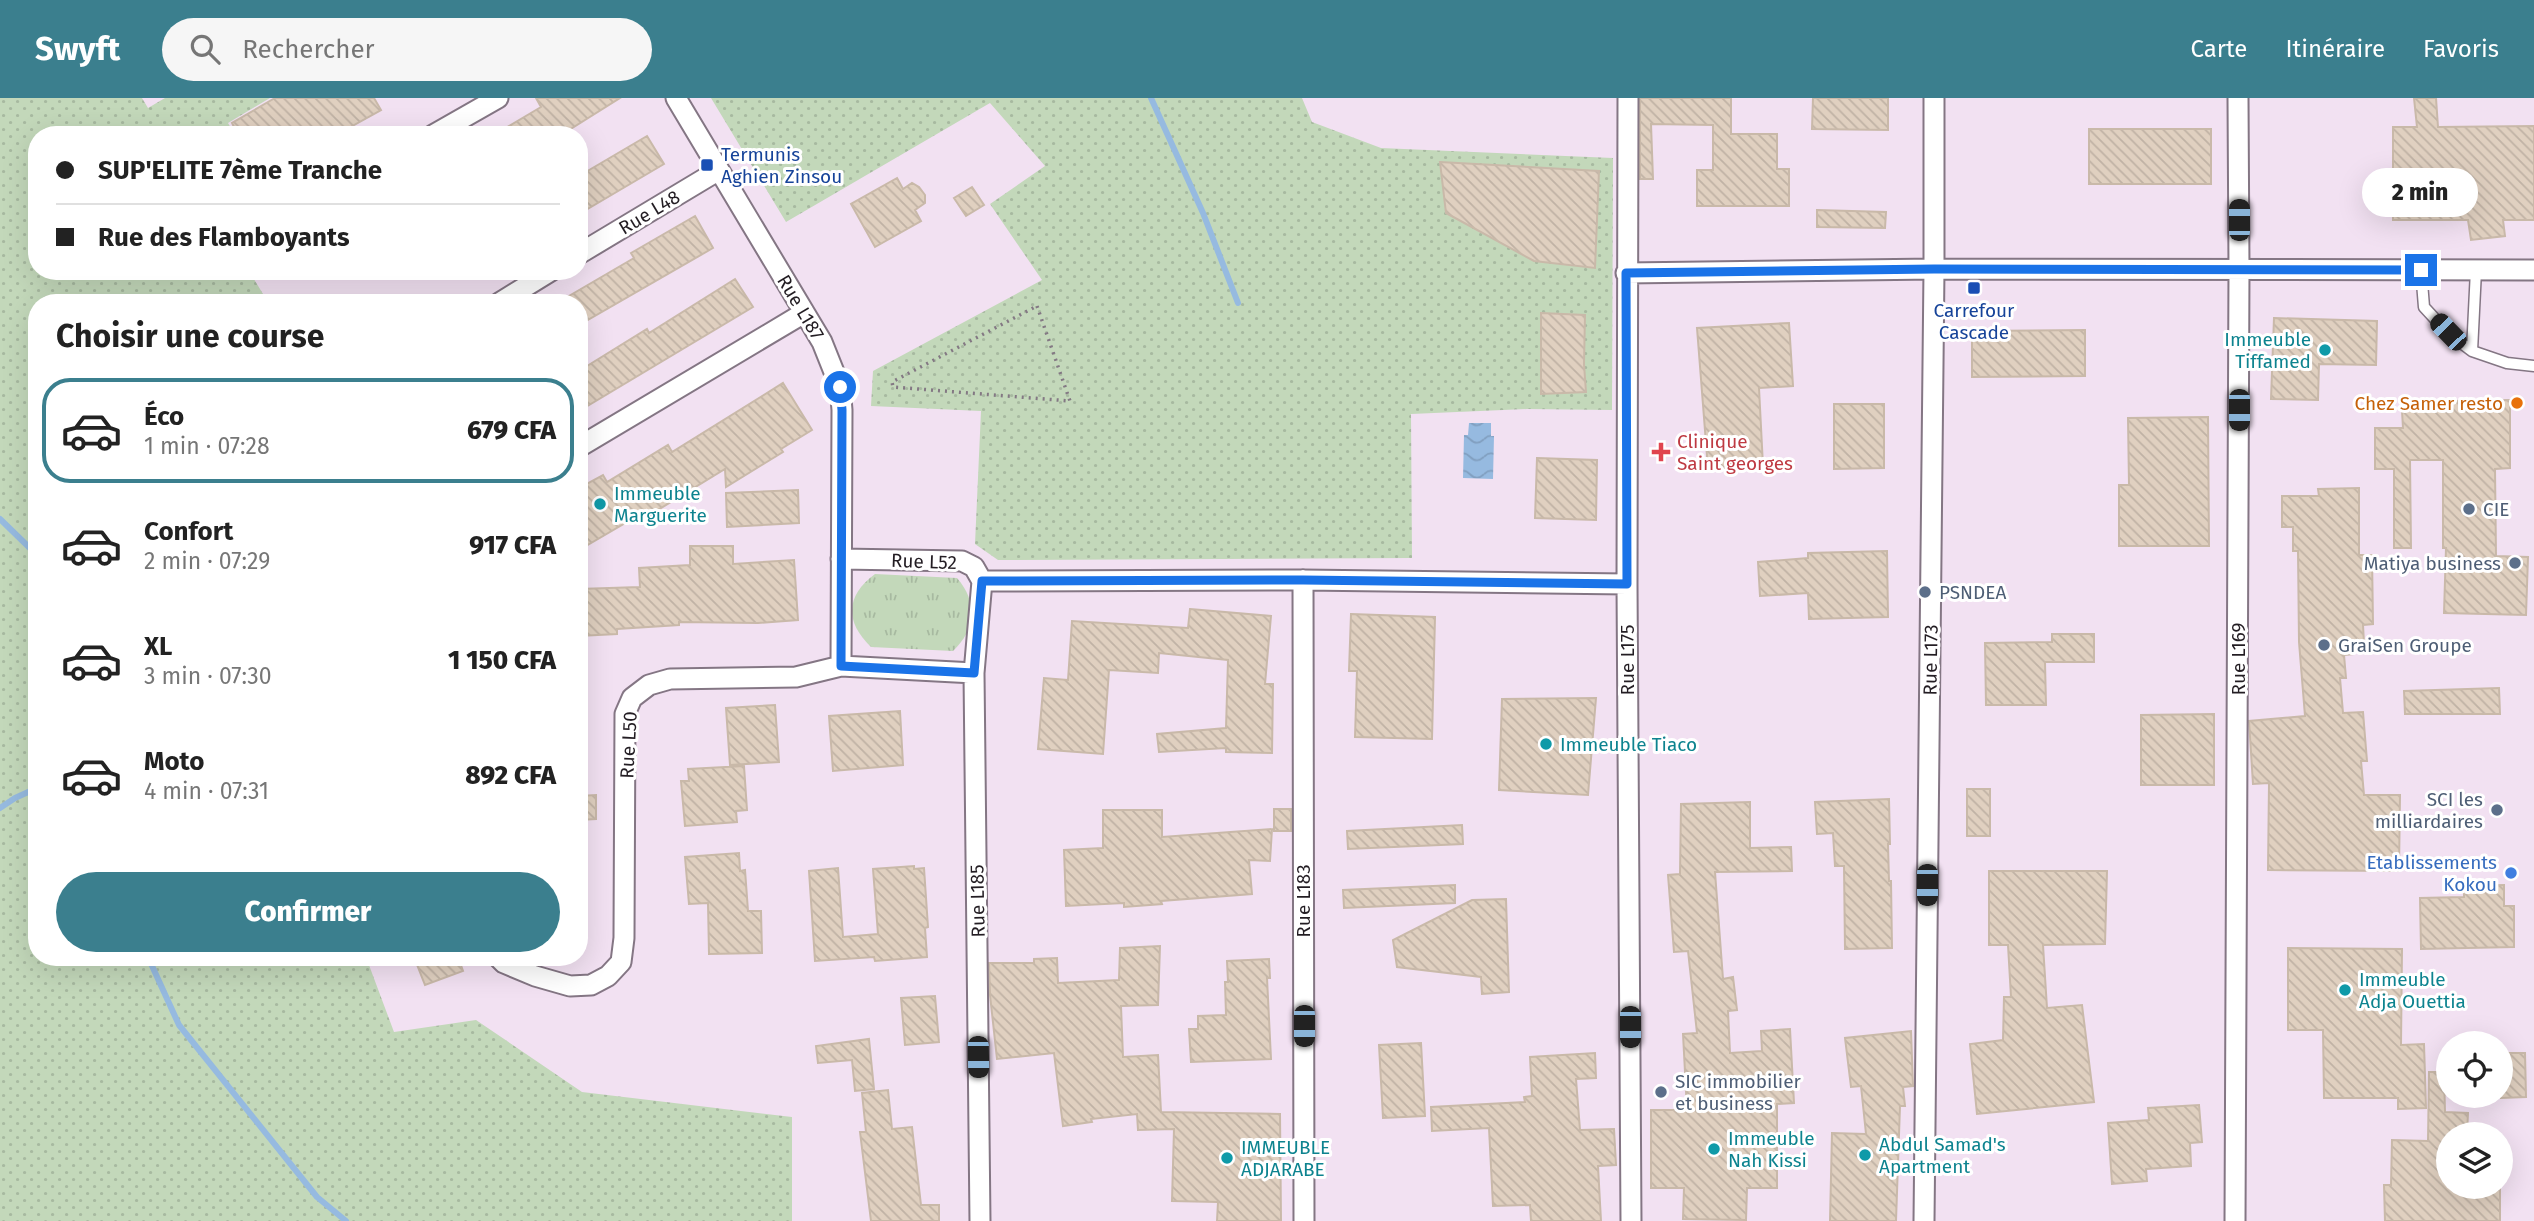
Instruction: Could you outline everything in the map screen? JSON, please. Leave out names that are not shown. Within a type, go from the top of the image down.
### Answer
[{"type":"street","points":[[449,126],[498,98]]},
{"type":"street","name":"Rue L187","points":[[676,98],[822,342],[840,387],[841,666]]},
{"type":"street","name":"Rue L175","points":[[1628,98],[1626,273],[1631,1221]]},
{"type":"street","name":"Rue L173","points":[[1924,1221],[1934,98]]},
{"type":"street","name":"Rue L169","points":[[2235,1221],[2238,98]]},
{"type":"street","name":"Rue L48","points":[[588,249],[719,170]]},
{"type":"street","points":[[1626,273],[1934,269],[2534,270]]},
{"type":"street","points":[[514,294],[536,280]]},
{"type":"street","points":[[588,442],[804,313]]},
{"type":"street","name":"Rue L52","points":[[841,559],[962,561],[974,567],[982,581],[1303,580],[1627,584]]},
{"type":"street","name":"Rue L183","points":[[1303,580],[1304,1221]]},
{"type":"street","name":"Rue L185","points":[[980,1221],[974,673],[982,581]]},
{"type":"street","name":"Rue L50","points":[[511,966],[570,986],[591,985],[608,976],[621,962],[624,938],[625,714],[632,698],[649,685],[670,679],[796,677],[841,666],[974,673]]},
{"type":"lane","points":[[2421,270],[2424,307],[2448,332],[2472,351],[2507,363],[2534,366]]},
{"type":"lane","points":[[2472,351],[2476,270]]},
{"type":"path","points":[[1037,306],[1070,401],[1029,398],[893,387],[892,382],[1037,306]]},
{"type":"green space","points":[[0,98],[142,98],[148,108],[165,98],[270,98],[228,123],[230,126],[28,126],[28,280],[255,280],[263,294],[28,294],[28,966],[369,966],[394,1032],[476,1020],[582,1092],[792,1117],[792,1221],[0,1221]]},
{"type":"green space","points":[[711,98],[1302,98],[1312,122],[1381,148],[1613,158],[1612,410],[1527,409],[1411,414],[1412,558],[998,560],[975,544],[981,411],[871,406],[873,371],[1042,280],[990,204],[1045,166],[990,103],[786,222]]},
{"type":"green space","points":[[875,574],[957,578],[968,596],[972,615],[961,643],[953,651],[871,647],[856,628],[852,609],[858,591]]},
{"type":"water","points":[[1469,423],[1491,423],[1491,436],[1494,436],[1493,479],[1463,478],[1464,435],[1468,435]]},
{"type":"building","points":[[275,98],[374,98],[381,110],[352,126],[234,126],[232,123]]},
{"type":"building","points":[[536,98],[620,98],[575,126],[509,126],[541,107]]},
{"type":"building","points":[[1640,98],[1731,98],[1731,134],[1777,134],[1777,169],[1789,169],[1789,206],[1697,206],[1697,170],[1713,170],[1713,125],[1651,124],[1653,179],[1640,179]]},
{"type":"building","points":[[1813,98],[1888,98],[1888,130],[1812,129]]},
{"type":"building","points":[[2414,98],[2436,98],[2438,127],[2534,126],[2534,220],[2503,220],[2505,236],[2471,240],[2468,220],[2393,220],[2393,127],[2417,127]]},
{"type":"building","points":[[2089,129],[2211,129],[2211,184],[2089,184]]},
{"type":"building","points":[[647,136],[664,164],[588,209],[588,171]]},
{"type":"building","points":[[1440,162],[1599,171],[1595,268],[1534,261],[1446,213]]},
{"type":"building","points":[[897,178],[903,189],[912,183],[925,195],[925,203],[915,210],[921,221],[875,247],[851,204]]},
{"type":"building","points":[[972,187],[984,205],[966,216],[954,198]]},
{"type":"building","points":[[1817,210],[1886,212],[1885,228],[1817,227]]},
{"type":"building","points":[[695,216],[713,248],[588,320],[588,294],[572,294],[634,258],[631,253]]},
{"type":"building","points":[[735,279],[753,307],[588,406],[588,365],[647,329],[649,333]]},
{"type":"building","points":[[1541,313],[1585,315],[1586,392],[1541,394]]},
{"type":"building","name":"Immeuble Tiffamed","points":[[2274,318],[2377,321],[2376,365],[2319,364],[2318,400],[2271,399]]},
{"type":"building","points":[[1789,323],[1793,386],[1759,388],[1763,466],[1708,469],[1697,328]]},
{"type":"building","points":[[2085,330],[2085,376],[1972,377],[1972,331]]},
{"type":"building","points":[[783,383],[812,430],[781,449],[783,452],[726,487],[725,469],[648,516],[646,511],[588,545],[588,483],[603,475],[607,482],[668,445],[672,452]]},
{"type":"building","points":[[2510,400],[2510,468],[2495,469],[2496,556],[2528,557],[2526,615],[2444,613],[2446,548],[2443,548],[2443,460],[2410,460],[2411,548],[2394,548],[2394,469],[2375,469],[2375,428],[2403,428],[2402,411],[2447,411],[2447,401]]},
{"type":"building","points":[[1834,404],[1884,404],[1884,468],[1834,469]]},
{"type":"building","points":[[2208,417],[2209,546],[2119,546],[2119,485],[2129,485],[2128,418]]},
{"type":"building","points":[[1537,458],[1597,460],[1596,520],[1535,518]]},
{"type":"building","points":[[2359,488],[2359,555],[2372,555],[2373,624],[2363,625],[2364,643],[2352,644],[2353,654],[2344,655],[2346,678],[2340,678],[2343,713],[2363,712],[2367,761],[2361,761],[2364,795],[2400,795],[2399,871],[2268,870],[2269,783],[2253,784],[2249,721],[2305,716],[2299,642],[2298,551],[2293,551],[2293,527],[2282,527],[2282,496],[2319,496],[2318,489]]},
{"type":"building","points":[[798,490],[799,523],[727,527],[726,493]]},
{"type":"building","points":[[690,546],[733,546],[733,564],[794,560],[798,620],[758,623],[679,622],[679,625],[617,629],[617,634],[588,636],[588,589],[640,587],[639,568],[690,565]]},
{"type":"building","points":[[1887,551],[1888,617],[1809,619],[1808,593],[1760,596],[1758,562],[1808,558],[1808,553]]},
{"type":"building","points":[[1190,609],[1271,616],[1265,684],[1273,684],[1272,753],[1226,752],[1226,748],[1159,752],[1157,734],[1226,728],[1228,660],[1159,653],[1158,673],[1109,670],[1103,754],[1038,749],[1044,678],[1068,680],[1072,621],[1188,628]]},
{"type":"building","points":[[1351,614],[1435,617],[1432,739],[1355,737],[1357,671],[1349,671]]},
{"type":"building","points":[[2052,634],[2094,634],[2094,662],[2045,662],[2046,705],[1986,705],[1985,643],[2052,642]]},
{"type":"building","points":[[2499,688],[2500,714],[2405,714],[2404,691]]},
{"type":"building","name":"Immeuble Tiaco","points":[[1596,698],[1588,795],[1499,790],[1502,699]]},
{"type":"building","points":[[775,705],[779,762],[730,765],[726,708]]},
{"type":"building","points":[[900,711],[903,765],[833,771],[829,716]]},
{"type":"building","points":[[2214,714],[2214,785],[2141,785],[2141,715]]},
{"type":"building","points":[[744,766],[747,810],[736,811],[737,822],[685,826],[681,781],[689,781],[688,769]]},
{"type":"building","points":[[1967,789],[1990,789],[1990,836],[1967,836]]},
{"type":"building","points":[[588,795],[596,795],[596,819],[588,819]]},
{"type":"building","points":[[1889,799],[1892,948],[1845,949],[1844,866],[1835,866],[1833,833],[1817,834],[1815,802]]},
{"type":"building","points":[[1750,802],[1750,848],[1791,847],[1792,871],[1715,872],[1723,979],[1733,977],[1737,1010],[1728,1011],[1730,1053],[1762,1051],[1761,1031],[1790,1029],[1794,1103],[1777,1104],[1777,1188],[1747,1188],[1746,1220],[1683,1219],[1684,1188],[1651,1188],[1651,1110],[1687,1110],[1683,1034],[1697,1033],[1688,951],[1674,952],[1668,875],[1680,874],[1681,804]]},
{"type":"building","points":[[1274,809],[1291,809],[1291,831],[1274,831]]},
{"type":"building","points":[[1103,810],[1162,810],[1162,837],[1272,829],[1270,861],[1249,860],[1252,894],[1161,901],[1162,904],[1124,907],[1124,903],[1066,906],[1064,850],[1103,848]]},
{"type":"building","points":[[1462,825],[1463,844],[1348,849],[1347,831]]},
{"type":"building","points":[[739,853],[740,871],[745,870],[748,911],[761,911],[762,953],[709,954],[708,903],[689,904],[685,857]]},
{"type":"building","points":[[914,866],[914,869],[924,868],[927,957],[875,961],[874,957],[815,961],[809,871],[838,868],[843,937],[878,934],[873,869]]},
{"type":"building","points":[[1989,871],[2107,871],[2105,944],[2043,945],[2047,1008],[2082,1005],[2094,1102],[1977,1114],[1970,1044],[2003,1040],[2004,997],[2011,997],[2008,945],[1989,945]]},
{"type":"building","points":[[1455,885],[1455,903],[1344,908],[1343,890]]},
{"type":"building","points":[[2504,885],[2504,906],[2514,906],[2514,947],[2421,949],[2420,898],[2464,897],[2464,886]]},
{"type":"building","points":[[1506,899],[1509,992],[1482,994],[1481,977],[1397,967],[1393,940],[1472,900]]},
{"type":"building","points":[[1160,946],[1158,1005],[1121,1006],[1123,1057],[1158,1055],[1161,1112],[1280,1114],[1281,1221],[1217,1221],[1218,1202],[1172,1201],[1174,1129],[1138,1130],[1137,1114],[1091,1119],[1092,1122],[1063,1126],[1054,1053],[997,1059],[989,963],[1034,963],[1034,959],[1057,958],[1058,983],[1119,980],[1120,948]]},
{"type":"building","points":[[2288,948],[2402,949],[2401,1045],[2424,1044],[2426,1108],[2398,1109],[2398,1098],[2324,1098],[2323,1030],[2288,1030]]},
{"type":"building","points":[[1269,959],[1270,978],[1267,978],[1271,1059],[1191,1062],[1189,1029],[1198,1029],[1198,1016],[1226,1015],[1227,961]]},
{"type":"building","points":[[418,966],[461,966],[463,971],[425,985]]},
{"type":"building","points":[[935,996],[939,1042],[905,1045],[901,998]]},
{"type":"building","points":[[1911,1031],[1913,1086],[1903,1087],[1905,1106],[1900,1106],[1896,1221],[1830,1221],[1832,1133],[1866,1134],[1861,1086],[1851,1087],[1845,1038]]},
{"type":"building","points":[[869,1039],[874,1089],[855,1091],[852,1060],[818,1063],[816,1046]]},
{"type":"building","points":[[1421,1043],[1425,1116],[1383,1118],[1379,1045]]},
{"type":"building","points":[[1595,1053],[1596,1078],[1576,1079],[1580,1130],[1614,1129],[1616,1165],[1598,1166],[1601,1221],[1531,1221],[1530,1205],[1493,1206],[1489,1128],[1432,1131],[1431,1107],[1525,1102],[1524,1097],[1532,1096],[1530,1057]]},
{"type":"building","points":[[2513,1053],[2525,1053],[2526,1097],[2513,1098]]},
{"type":"building","points":[[2429,1072],[2436,1072],[2436,1108],[2445,1108],[2445,1112],[2468,1113],[2468,1122],[2436,1122],[2436,1199],[2500,1199],[2500,1221],[2385,1221],[2384,1185],[2391,1185],[2392,1140],[2428,1141]]},
{"type":"building","points":[[888,1090],[892,1129],[912,1127],[921,1205],[939,1205],[939,1221],[871,1221],[860,1132],[866,1132],[862,1093]]},
{"type":"building","points":[[2199,1105],[2202,1142],[2190,1143],[2191,1166],[2146,1169],[2147,1181],[2112,1184],[2108,1123],[2149,1120],[2148,1108]]},
{"type":"waterway","points":[[1151,98],[1203,213],[1238,303]]},
{"type":"waterway","points":[[0,519],[28,546]]},
{"type":"waterway","points":[[0,808],[28,792]]},
{"type":"waterway","points":[[152,966],[179,1025],[317,1197],[346,1221]]},
{"type":"place","name":"Termunis Aghien Zinsou","points":[[707,165]]},
{"type":"place","name":"Carrefour Cascade","points":[[1974,288]]},
{"type":"place","name":"Immeuble Tiffamed","points":[[2325,350]]},
{"type":"place","name":"Chez Samer resto","points":[[2517,403]]},
{"type":"place","name":"Clinique Saint georges","points":[[1661,452]]},
{"type":"place","name":"Immeuble Marguerite","points":[[600,504]]},
{"type":"place","name":"CIE","points":[[2469,509]]},
{"type":"place","name":"Matiya business","points":[[2515,563]]},
{"type":"place","name":"PSNDEA","points":[[1925,592]]},
{"type":"place","name":"GraiSen Groupe","points":[[2324,645]]},
{"type":"place","name":"Immeuble Tiaco","points":[[1546,744]]},
{"type":"place","name":"SCI les milliardaires","points":[[2497,810]]},
{"type":"place","name":"Etablissements Kokou","points":[[2511,873]]},
{"type":"place","name":"Immeuble Adja Ouettia","points":[[2345,990]]},
{"type":"place","name":"SIC immobilier et business","points":[[1661,1092]]},
{"type":"place","name":"Immeuble Nah Kissi","points":[[1714,1149]]},
{"type":"place","name":"Abdul Samad's Apartment","points":[[1865,1155]]},
{"type":"place","name":"IMMEUBLE ADJARABE","points":[[1227,1158]]},
{"type":"route","points":[[840,387],[841,666],[974,673],[982,581],[1303,580],[1627,584],[1626,273],[1934,269],[2421,270]]}]
